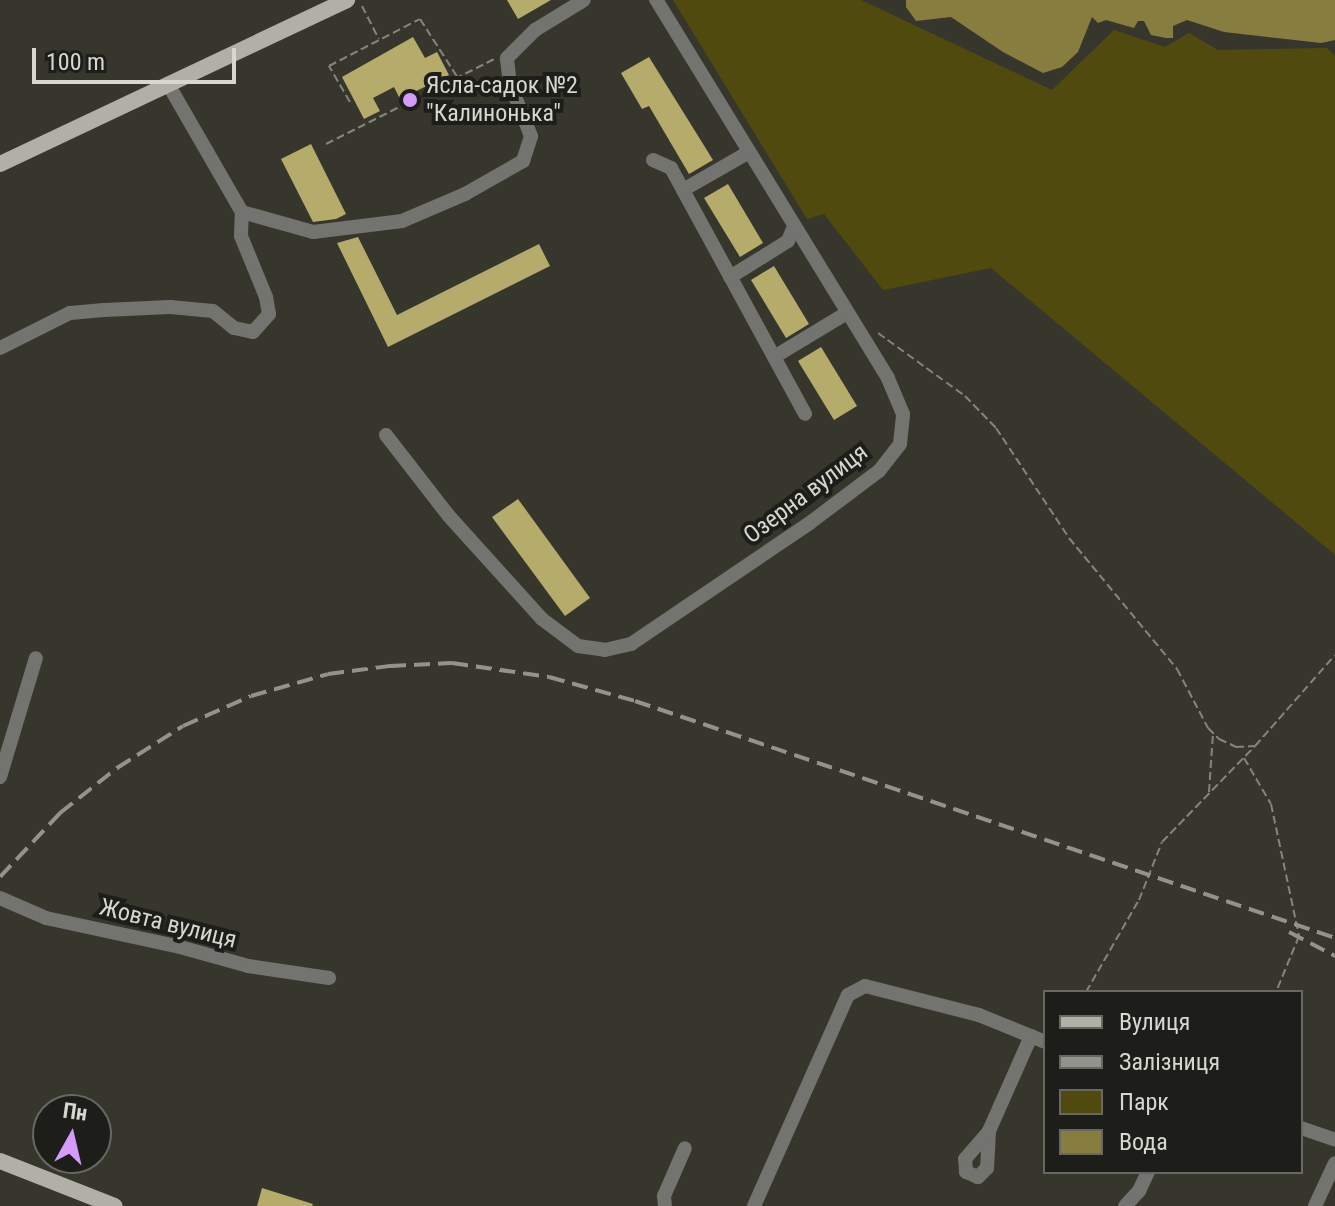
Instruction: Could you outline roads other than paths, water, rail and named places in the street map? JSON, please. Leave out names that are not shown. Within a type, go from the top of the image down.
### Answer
[{"type":"main road","points":[[0,164],[168,84],[354,2]]},
{"type":"main road","points":[[0,1161],[115,1206]]},
{"type":"street","points":[[242,212],[313,232],[402,221],[465,194],[523,161],[531,136],[510,84],[507,58],[535,30],[584,0]]},
{"type":"street","name":"Озерна вулиця","points":[[386,435],[448,515],[542,619],[578,646],[605,650],[622,647],[811,522],[879,471],[900,444],[903,414],[888,378],[656,0]]},
{"type":"street","points":[[0,348],[70,313],[170,307],[213,311],[234,328],[253,332],[269,314],[266,297],[241,236],[242,212],[168,84]]},
{"type":"street","points":[[683,190],[749,152]]},
{"type":"street","points":[[653,160],[671,168],[805,414]]},
{"type":"street","points":[[730,277],[788,241],[794,226]]},
{"type":"street","points":[[774,357],[847,313]]},
{"type":"street","points":[[0,777],[36,658]]},
{"type":"street","name":"Жовта вулиця","points":[[0,898],[46,918],[180,947],[248,966],[329,978]]},
{"type":"street","points":[[754,1206],[848,995],[865,986],[979,1015],[1038,1039],[989,1131]]},
{"type":"street","points":[[1303,1129],[1335,1140]]},
{"type":"street","points":[[665,1206],[664,1196],[685,1148]]},
{"type":"street","points":[[1315,1206],[1335,1163]]},
{"type":"street","points":[[1125,1206],[1139,1199],[1147,1174]]},
{"type":"water","points":[[906,0],[1335,0],[1335,40],[1321,43],[1224,32],[1187,20],[1173,26],[1173,38],[1166,38],[1151,35],[1144,21],[1138,21],[1134,28],[1106,20],[1098,23],[1092,17],[1078,52],[1062,67],[1043,73],[1003,52],[951,17],[916,21],[906,7]]},
{"type":"railway","points":[[0,877],[60,813],[117,768],[183,726],[251,696],[328,674],[390,666],[452,663],[549,677],[635,701],[1335,938]]},
{"type":"railway","points":[[1289,932],[1335,956]]},
{"type":"place","name":"Ясла-садок №2 \"Калинонька\"","points":[[410,100]]}]
